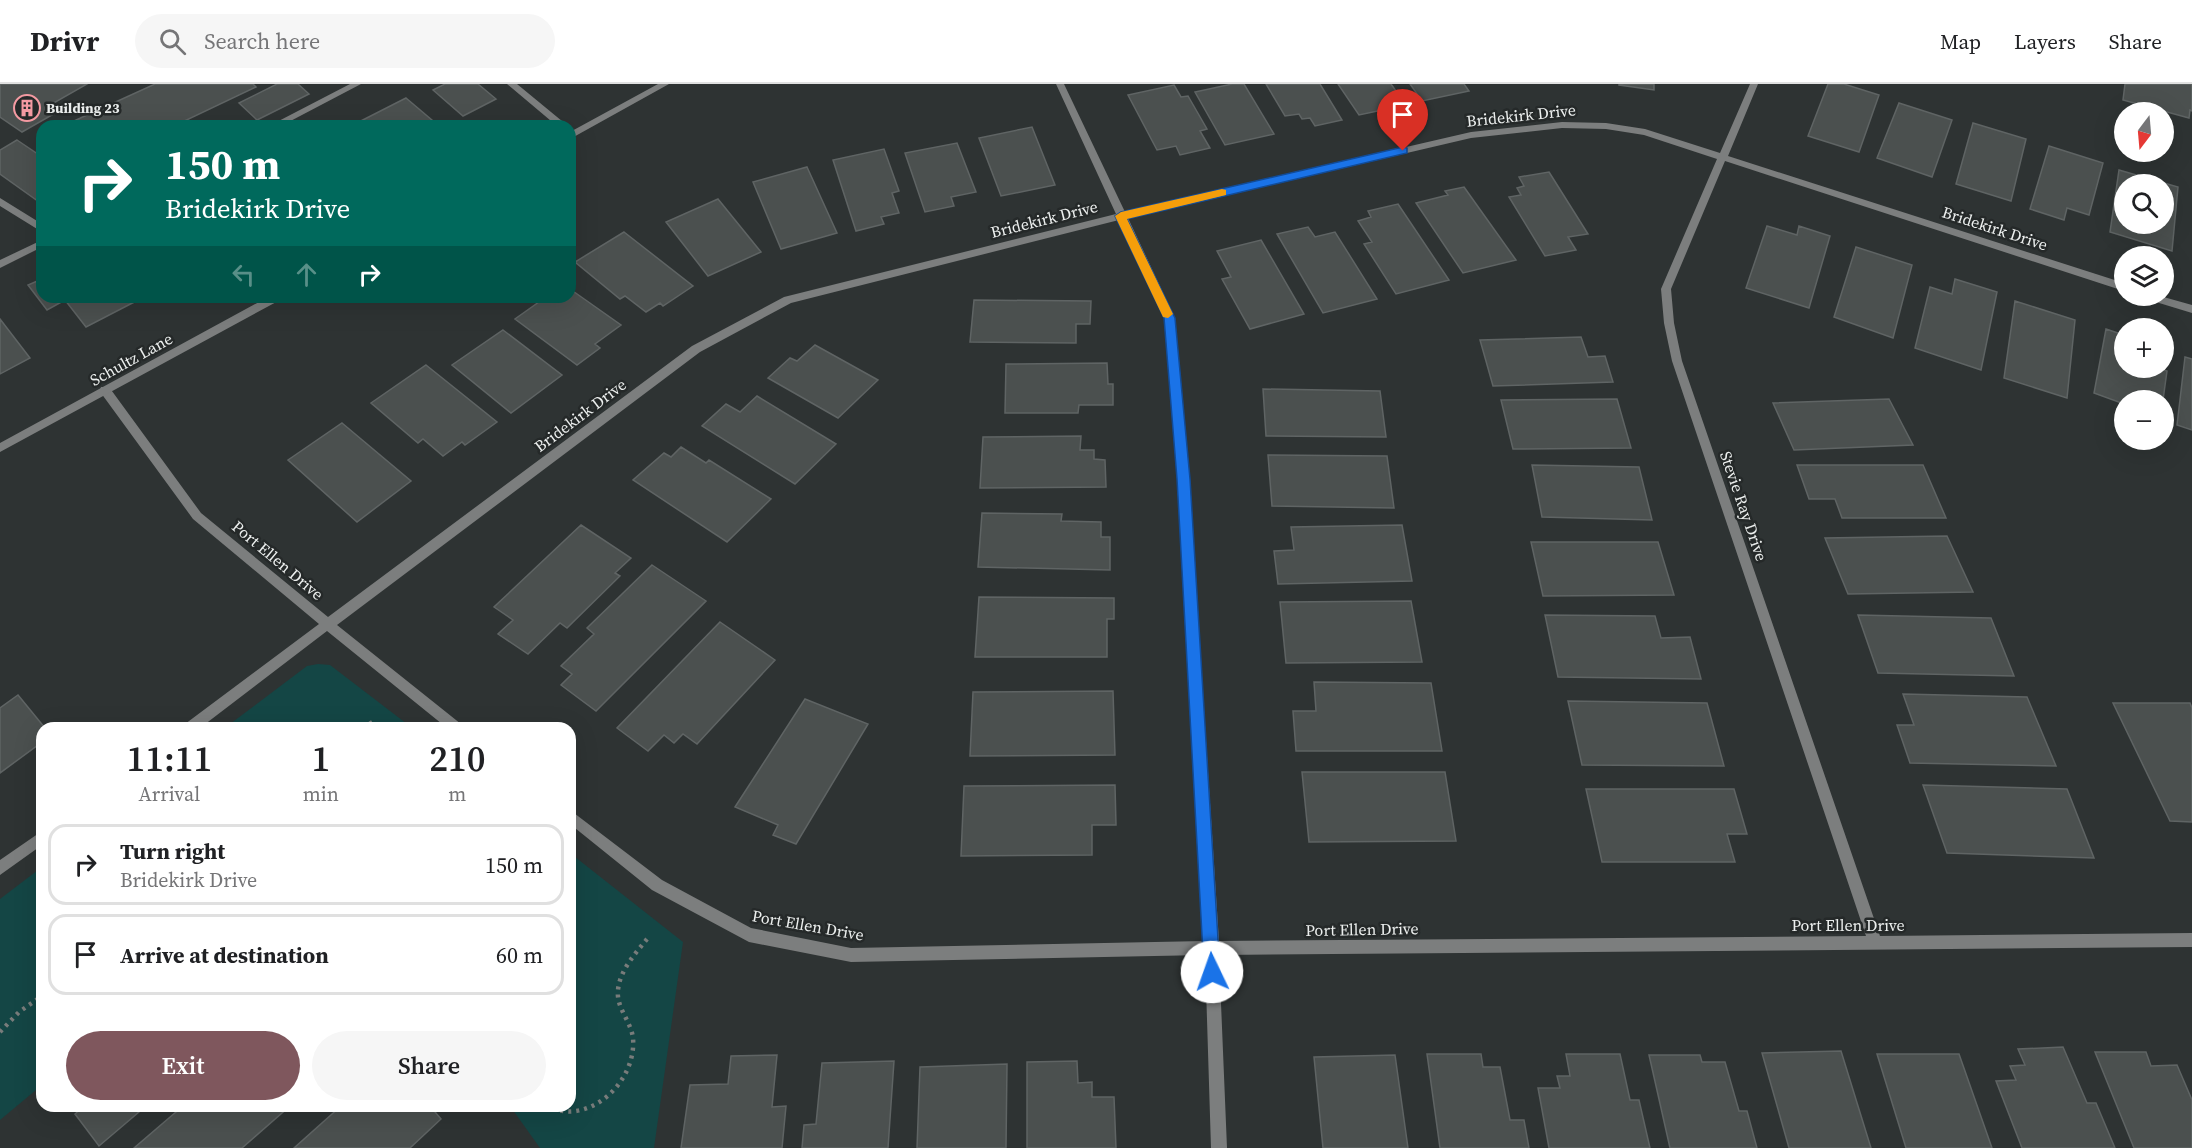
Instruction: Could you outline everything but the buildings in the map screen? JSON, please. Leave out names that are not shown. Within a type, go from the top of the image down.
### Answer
[{"type":"street","points":[[286,120],[357,84]]},
{"type":"street","points":[[511,84],[555,120]]},
{"type":"street","points":[[576,131],[665,84]]},
{"type":"street","points":[[1060,84],[1170,318],[1183,479],[1212,948],[1219,1148]]},
{"type":"street","name":"Stevie Ray Drive","points":[[1754,84],[1666,289],[1669,323],[1677,361],[1875,942]]},
{"type":"street","name":"Bridekirk Drive","points":[[197,722],[696,349],[788,300],[1121,216],[1471,135],[1562,125],[1606,126],[1645,132],[2114,284]]},
{"type":"street","points":[[0,201],[36,225]]},
{"type":"street","points":[[0,264],[36,246]]},
{"type":"street","name":"Schultz Lane","points":[[0,448],[265,303]]},
{"type":"street","points":[[2174,303],[2192,309]]},
{"type":"street","name":"Port Ellen Drive","points":[[105,390],[197,516],[450,722]]},
{"type":"street","name":"Port Ellen Drive","points":[[576,821],[657,885],[749,935],[851,955],[1212,948],[2192,940]]},
{"type":"street","points":[[0,868],[36,841]]},
{"type":"path","points":[[576,1112],[592,1108],[610,1094],[630,1064],[633,1037],[627,1019],[619,1008],[620,977],[647,939]]},
{"type":"path","points":[[0,1032],[19,1012],[36,1000]]},
{"type":"shaded area","points":[[330,665],[404,722],[233,722],[307,666]]},
{"type":"shaded area","points":[[576,858],[683,942],[654,1148],[540,1148],[514,1112],[576,1112]]},
{"type":"shaded area","points":[[36,872],[36,1090],[0,1120],[0,899]]},
{"type":"slow traffic","points":[[1168,314],[1121,216],[1222,193]]},
{"type":"place","name":"Building 23","points":[[27,108]]},
{"type":"route","points":[[1212,972],[1183,479],[1170,318],[1121,216],[1403,151]]}]
